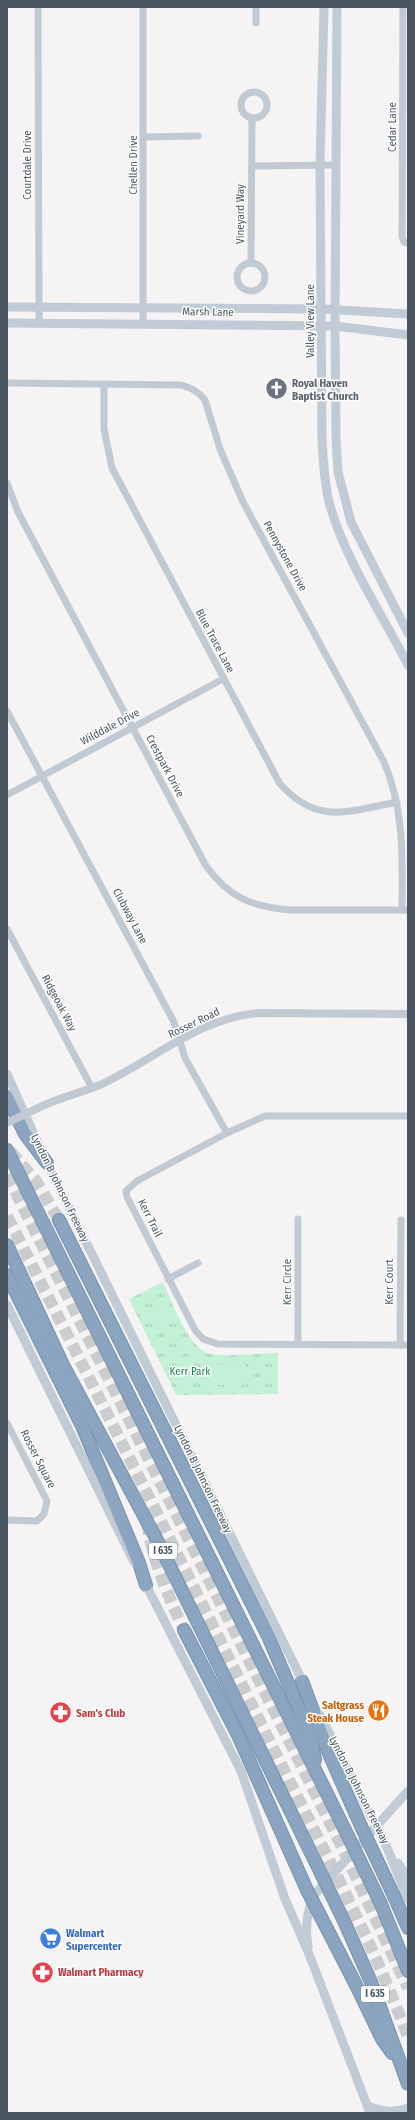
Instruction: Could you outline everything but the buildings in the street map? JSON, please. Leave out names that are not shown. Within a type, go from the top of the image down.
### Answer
[{"type":"highway","points":[[7,1097],[25,1134],[47,1163]]},
{"type":"highway","points":[[7,1150],[348,1836],[380,1904],[408,1970]]},
{"type":"highway","points":[[59,1220],[268,1636],[311,1737],[317,1773]]},
{"type":"highway","name":"I 635","points":[[7,1245],[63,1365],[158,1542],[315,1860],[371,1982],[408,2084]]},
{"type":"highway","points":[[7,1275],[87,1435],[139,1563],[146,1585]]},
{"type":"highway","points":[[184,1630],[238,1736],[307,1890],[382,2039],[403,2069]]},
{"type":"highway","points":[[302,1681],[330,1756],[408,1928]]},
{"type":"main road","name":"Valley View Lane","points":[[324,7],[320,165],[322,438],[325,481],[334,517],[343,542],[408,665]]},
{"type":"main road","points":[[337,7],[335,326],[336,438],[338,472],[347,512],[408,633]]},
{"type":"main road","name":"Marsh Lane","points":[[7,307],[322,309],[408,314]]},
{"type":"main road","points":[[91,308],[91,323]]},
{"type":"main road","name":"Marsh Lane","points":[[7,323],[143,323],[335,326],[408,335]]},
{"type":"main road","points":[[322,438],[336,438]]},
{"type":"main road","points":[[334,517],[347,512]]},
{"type":"main road","points":[[389,628],[402,622]]},
{"type":"main road","name":"Lyndon B Johnson Freeway","points":[[7,1074],[47,1163],[302,1681],[371,1816],[408,1879]]},
{"type":"main road","name":"Lyndon B Johnson Freeway","points":[[7,1305],[116,1531],[146,1585],[241,1771],[285,1899],[309,1954],[368,2111]]},
{"type":"main road","name":"Lyndon B Johnson Freeway","points":[[309,1954],[306,1924],[310,1904],[315,1894],[408,1791]]},
{"type":"main road","points":[[383,1838],[408,1899]]},
{"type":"main road","points":[[368,2111],[398,2111],[408,2108]]},
{"type":"street","name":"Courtdale Drive","points":[[38,7],[39,323]]},
{"type":"street","name":"Chellen Drive","points":[[143,7],[143,323]]},
{"type":"street","points":[[256,7],[256,23]]},
{"type":"street","name":"Cedar Lane","points":[[403,7],[405,46],[402,236],[404,242],[408,243]]},
{"type":"street","name":"Vineyard Way","points":[[251,263],[252,118]]},
{"type":"street","points":[[144,137],[198,136]]},
{"type":"street","points":[[252,166],[336,165]]},
{"type":"street","name":"Pennystone Drive","points":[[7,384],[181,385],[191,388],[202,396],[220,449],[243,502],[384,762],[398,802],[402,836],[405,910]]},
{"type":"street","name":"Blue Trace Lane","points":[[104,385],[104,429],[112,468],[280,784],[294,799],[310,808],[327,812],[353,810],[398,802]]},
{"type":"street","name":"Crestpark Drive","points":[[7,483],[18,512],[206,866],[226,890],[254,905],[270,908],[290,910],[405,910]]},
{"type":"street","name":"Wilddale Drive","points":[[7,795],[223,679]]},
{"type":"street","name":"Clubway Lane","points":[[7,711],[174,1022],[185,1058],[227,1133]]},
{"type":"street","name":"Ridgeoak Way","points":[[7,929],[92,1088]]},
{"type":"street","name":"Rosser Road","points":[[7,1123],[36,1109],[92,1088],[222,1020],[246,1014],[408,1014]]},
{"type":"street","name":"Kerr Trail","points":[[408,1116],[273,1115],[258,1119],[227,1133],[137,1180],[126,1191],[127,1197],[195,1330],[208,1342],[218,1344],[408,1345]]},
{"type":"street","name":"Kerr Circle","points":[[298,1219],[298,1344]]},
{"type":"street","name":"Kerr Court","points":[[400,1345],[401,1220]]},
{"type":"street","points":[[168,1279],[198,1263]]},
{"type":"street","name":"Rosser Square","points":[[7,1423],[47,1501],[44,1514],[37,1521],[7,1520]]},
{"type":"green space","name":"Kerr Park","points":[[163,1282],[176,1312],[188,1334],[202,1350],[210,1354],[217,1355],[278,1353],[278,1394],[176,1395],[129,1299]]},
{"type":"green space","points":[[166,1304],[169,1317],[149,1321],[146,1308]]},
{"type":"green space","points":[[245,1364],[245,1385],[204,1385],[204,1365]]},
{"type":"tunnel","points":[[10,1151],[36,1181],[59,1220]]},
{"type":"tunnel","points":[[7,1175],[340,1843],[408,1988]]},
{"type":"tunnel","points":[[7,1216],[140,1479],[343,1888],[377,1962],[408,2037]]},
{"type":"tunnel","points":[[147,1522],[149,1536],[157,1563],[184,1630]]},
{"type":"place","name":"Royal Haven Baptist Church","points":[[276,389]]},
{"type":"place","name":"Saltgrass Steak House","points":[[379,1711]]},
{"type":"place","name":"Sam's Club","points":[[61,1713]]},
{"type":"place","name":"Walmart Supercenter","points":[[51,1939]]},
{"type":"place","name":"Walmart Pharmacy","points":[[43,1972]]}]
